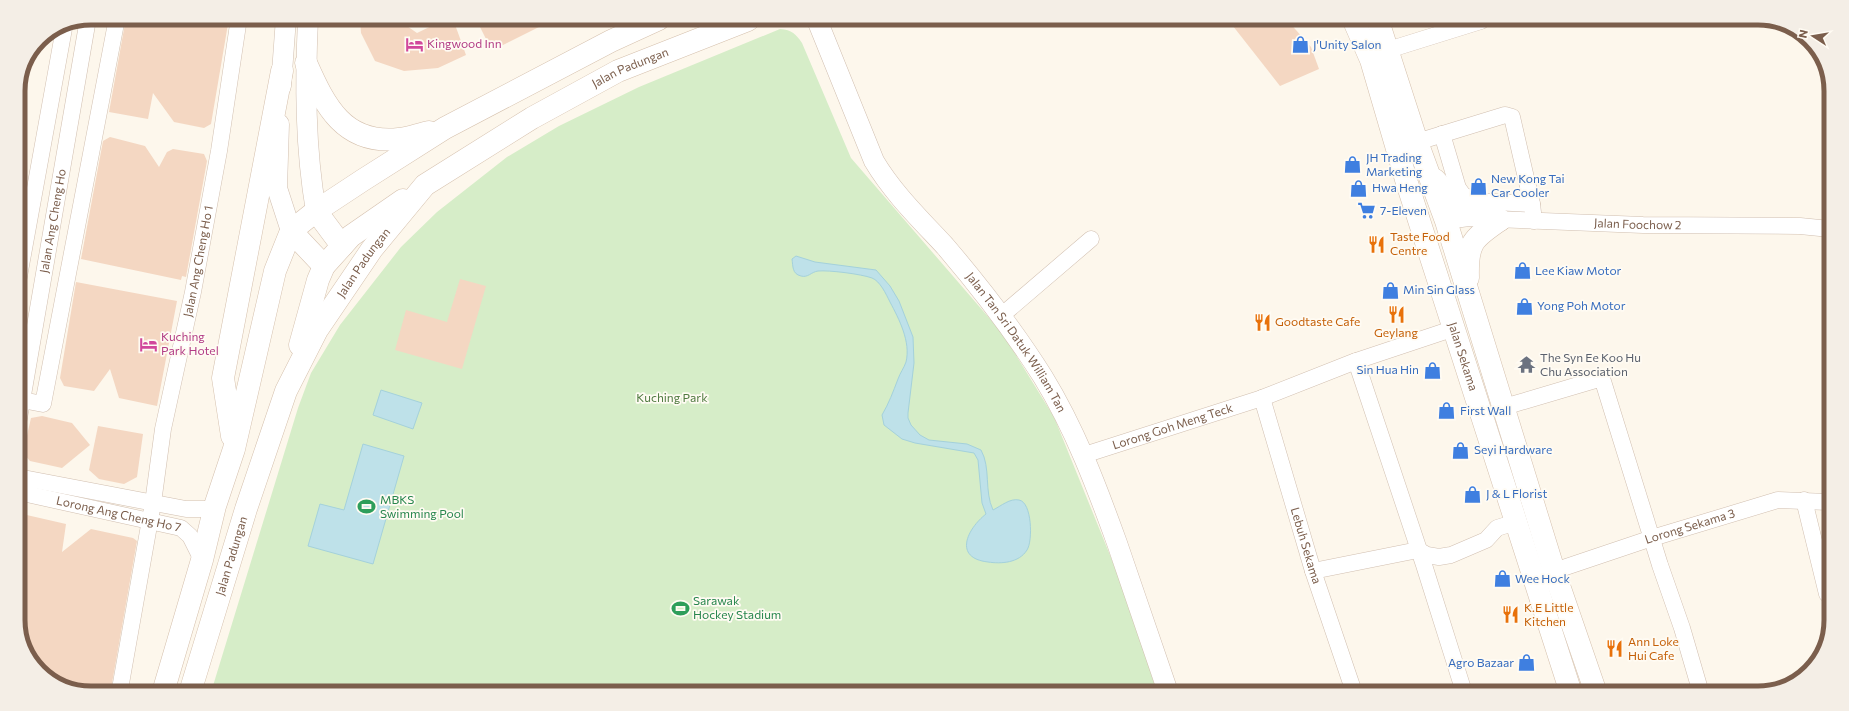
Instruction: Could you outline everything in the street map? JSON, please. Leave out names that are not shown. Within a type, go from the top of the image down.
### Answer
[{"type":"main road","points":[[165,686],[202,560],[215,506],[234,449],[275,271],[291,230],[316,211],[445,128],[611,41],[646,25]]},
{"type":"main road","name":"Jalan Padungan","points":[[192,686],[246,509],[286,391],[317,330],[372,248],[425,185],[532,118],[618,72],[736,25]]},
{"type":"main road","name":"Jalan Sekama","points":[[1356,25],[1370,60],[1407,183],[1455,328],[1506,525],[1568,686]]},
{"type":"main road","name":"Jalan Sekama","points":[[1379,25],[1417,142],[1446,221],[1474,309],[1511,405],[1554,571],[1593,686]]},
{"type":"main road","points":[[306,63],[319,93],[336,118],[348,129],[365,137],[383,140],[400,139],[445,128]]},
{"type":"main road","points":[[234,449],[223,378],[282,71]]},
{"type":"main road","points":[[1428,172],[1456,204],[1500,220]]},
{"type":"main road","points":[[286,391],[318,280],[324,266],[351,236],[425,185]]},
{"type":"main road","points":[[316,211],[342,246]]},
{"type":"main road","points":[[1474,309],[1468,280],[1468,260],[1472,244],[1481,233],[1500,220]]},
{"type":"main road","points":[[1446,221],[1435,232],[1435,240],[1446,279],[1446,302]]},
{"type":"main road","points":[[291,230],[324,266]]},
{"type":"street","name":"Jalan Ang Cheng Ho","points":[[25,383],[87,25]]},
{"type":"street","points":[[25,401],[43,404],[116,25]]},
{"type":"street","name":"Jalan Ang Cheng Ho 1","points":[[121,686],[153,503],[162,429],[194,292],[216,166],[238,25]]},
{"type":"street","points":[[285,25],[277,188],[291,230]]},
{"type":"street","points":[[308,25],[306,116],[312,186],[316,211]]},
{"type":"street","name":"Jalan Tan Sri Datuk William Tan","points":[[819,25],[874,161],[883,176],[945,247],[1001,316],[1062,410],[1084,455],[1126,568],[1166,686]]},
{"type":"street","points":[[1388,50],[1468,25]]},
{"type":"street","name":"Jalan Ang Cheng Ho","points":[[25,241],[60,33]]},
{"type":"street","points":[[1417,142],[1506,114],[1512,117],[1532,204],[1534,221]]},
{"type":"street","points":[[1442,134],[1458,188],[1463,196],[1476,201],[1532,204]]},
{"type":"street","name":"Jalan Foochow 2","points":[[1446,221],[1470,218],[1696,226],[1800,226],[1824,228]]},
{"type":"street","points":[[1001,316],[1091,239]]},
{"type":"street","name":"Lorong Goh Meng Teck","points":[[1084,455],[1262,398],[1356,361],[1455,328]]},
{"type":"street","points":[[1356,361],[1462,686]]},
{"type":"street","points":[[1511,405],[1602,378],[1682,628],[1699,686]]},
{"type":"street","name":"Lebuh Sekama","points":[[1262,398],[1313,571],[1352,686]]},
{"type":"street","name":"Lorong Ang Cheng Ho 7","points":[[25,478],[195,510],[207,509],[215,506]]},
{"type":"street","name":"Lorong Ang Cheng Ho 7","points":[[25,494],[181,528],[190,536],[202,560]]},
{"type":"street","name":"Lorong Sekama 3","points":[[1554,571],[1652,538],[1778,500],[1824,502]]},
{"type":"street","points":[[1804,500],[1824,582]]},
{"type":"street","points":[[1313,571],[1418,550],[1427,555],[1439,557],[1451,555],[1486,540],[1506,525]]},
{"type":"green space","name":"Kuching Park","points":[[780,29],[788,30],[798,37],[802,43],[851,158],[1003,334],[1054,417],[1127,597],[1155,686],[213,686],[298,408],[311,373],[340,325],[401,247],[437,212],[507,157],[559,126],[639,87]]},
{"type":"water","points":[[796,256],[815,262],[876,270],[890,286],[899,301],[913,337],[914,363],[908,413],[908,418],[911,425],[920,435],[929,440],[967,444],[981,450],[986,464],[990,503],[993,510],[1009,501],[1016,500],[1023,502],[1027,507],[1031,531],[1030,539],[1027,550],[1019,558],[1004,563],[988,562],[970,555],[967,549],[967,542],[973,527],[986,514],[982,503],[978,460],[974,453],[915,443],[902,439],[884,425],[882,415],[906,362],[907,347],[906,339],[900,323],[887,295],[880,285],[872,278],[837,272],[818,271],[806,276],[798,275],[794,272],[792,259]]},
{"type":"water","points":[[381,390],[422,403],[413,429],[373,415]]},
{"type":"water","name":"MBKS Swimming Pool","points":[[363,444],[404,456],[373,564],[308,546],[320,504],[344,510]]},
{"type":"building","points":[[125,25],[228,25],[211,124],[204,128],[174,122],[153,93],[148,119],[109,112]]},
{"type":"building","name":"Kingwood Inn","points":[[360,25],[405,25],[417,33],[434,25],[455,25],[466,55],[438,68],[404,71],[375,61],[361,33]]},
{"type":"building","points":[[479,25],[543,25],[497,48],[489,45]]},
{"type":"building","points":[[1232,25],[1292,25],[1311,47],[1319,69],[1280,86]]},
{"type":"building","points":[[110,137],[145,146],[159,167],[167,152],[173,149],[204,154],[207,161],[186,277],[182,276],[181,280],[81,259],[103,141]]},
{"type":"building","points":[[460,279],[486,286],[462,369],[395,350],[406,310],[447,322]]},
{"type":"building","points":[[76,282],[177,301],[157,406],[119,398],[110,369],[94,391],[64,386],[60,378]]},
{"type":"building","points":[[42,416],[72,423],[90,445],[62,468],[30,461],[25,455],[25,444],[31,418]]},
{"type":"building","points":[[98,426],[143,434],[137,477],[124,484],[99,479],[89,470]]},
{"type":"building","points":[[25,515],[66,524],[62,552],[91,529],[133,538],[137,541],[112,686],[78,685],[62,679],[44,667],[34,653],[26,633]]},
{"type":"place","name":"Kingwood Inn","points":[[414,44]]},
{"type":"place","name":"J'Unity Salon","points":[[1300,45]]},
{"type":"place","name":"JH Trading Marketing","points":[[1353,165]]},
{"type":"place","name":"New Kong Tai Car Cooler","points":[[1478,186]]},
{"type":"place","name":"Hwa Heng","points":[[1359,188]]},
{"type":"place","name":"7-Eleven","points":[[1367,211]]},
{"type":"place","name":"Taste Food Centre","points":[[1377,244]]},
{"type":"place","name":"Lee Kiaw Motor","points":[[1522,271]]},
{"type":"place","name":"Min Sin Glass","points":[[1390,290]]},
{"type":"place","name":"Yong Poh Motor","points":[[1524,306]]},
{"type":"place","name":"Geylang","points":[[1396,314]]},
{"type":"place","name":"Goodtaste Cafe","points":[[1262,322]]},
{"type":"place","name":"Kuching Park Hotel","points":[[148,344]]},
{"type":"place","name":"The Syn Ee Koo Hu Chu Association","points":[[1527,365]]},
{"type":"place","name":"Sin Hua Hin","points":[[1432,370]]},
{"type":"place","name":"First Wall","points":[[1447,411]]},
{"type":"place","name":"Seyi Hardware","points":[[1461,450]]},
{"type":"place","name":"J & L Florist","points":[[1473,494]]},
{"type":"place","name":"MBKS Swimming Pool","points":[[367,507]]},
{"type":"place","name":"Wee Hock","points":[[1502,579]]},
{"type":"place","name":"Sarawak Hockey Stadium","points":[[680,608]]},
{"type":"place","name":"K.E Little Kitchen","points":[[1511,615]]},
{"type":"place","name":"Ann Loke Hui Cafe","points":[[1615,649]]},
{"type":"place","name":"Agro Bazaar","points":[[1527,663]]}]
